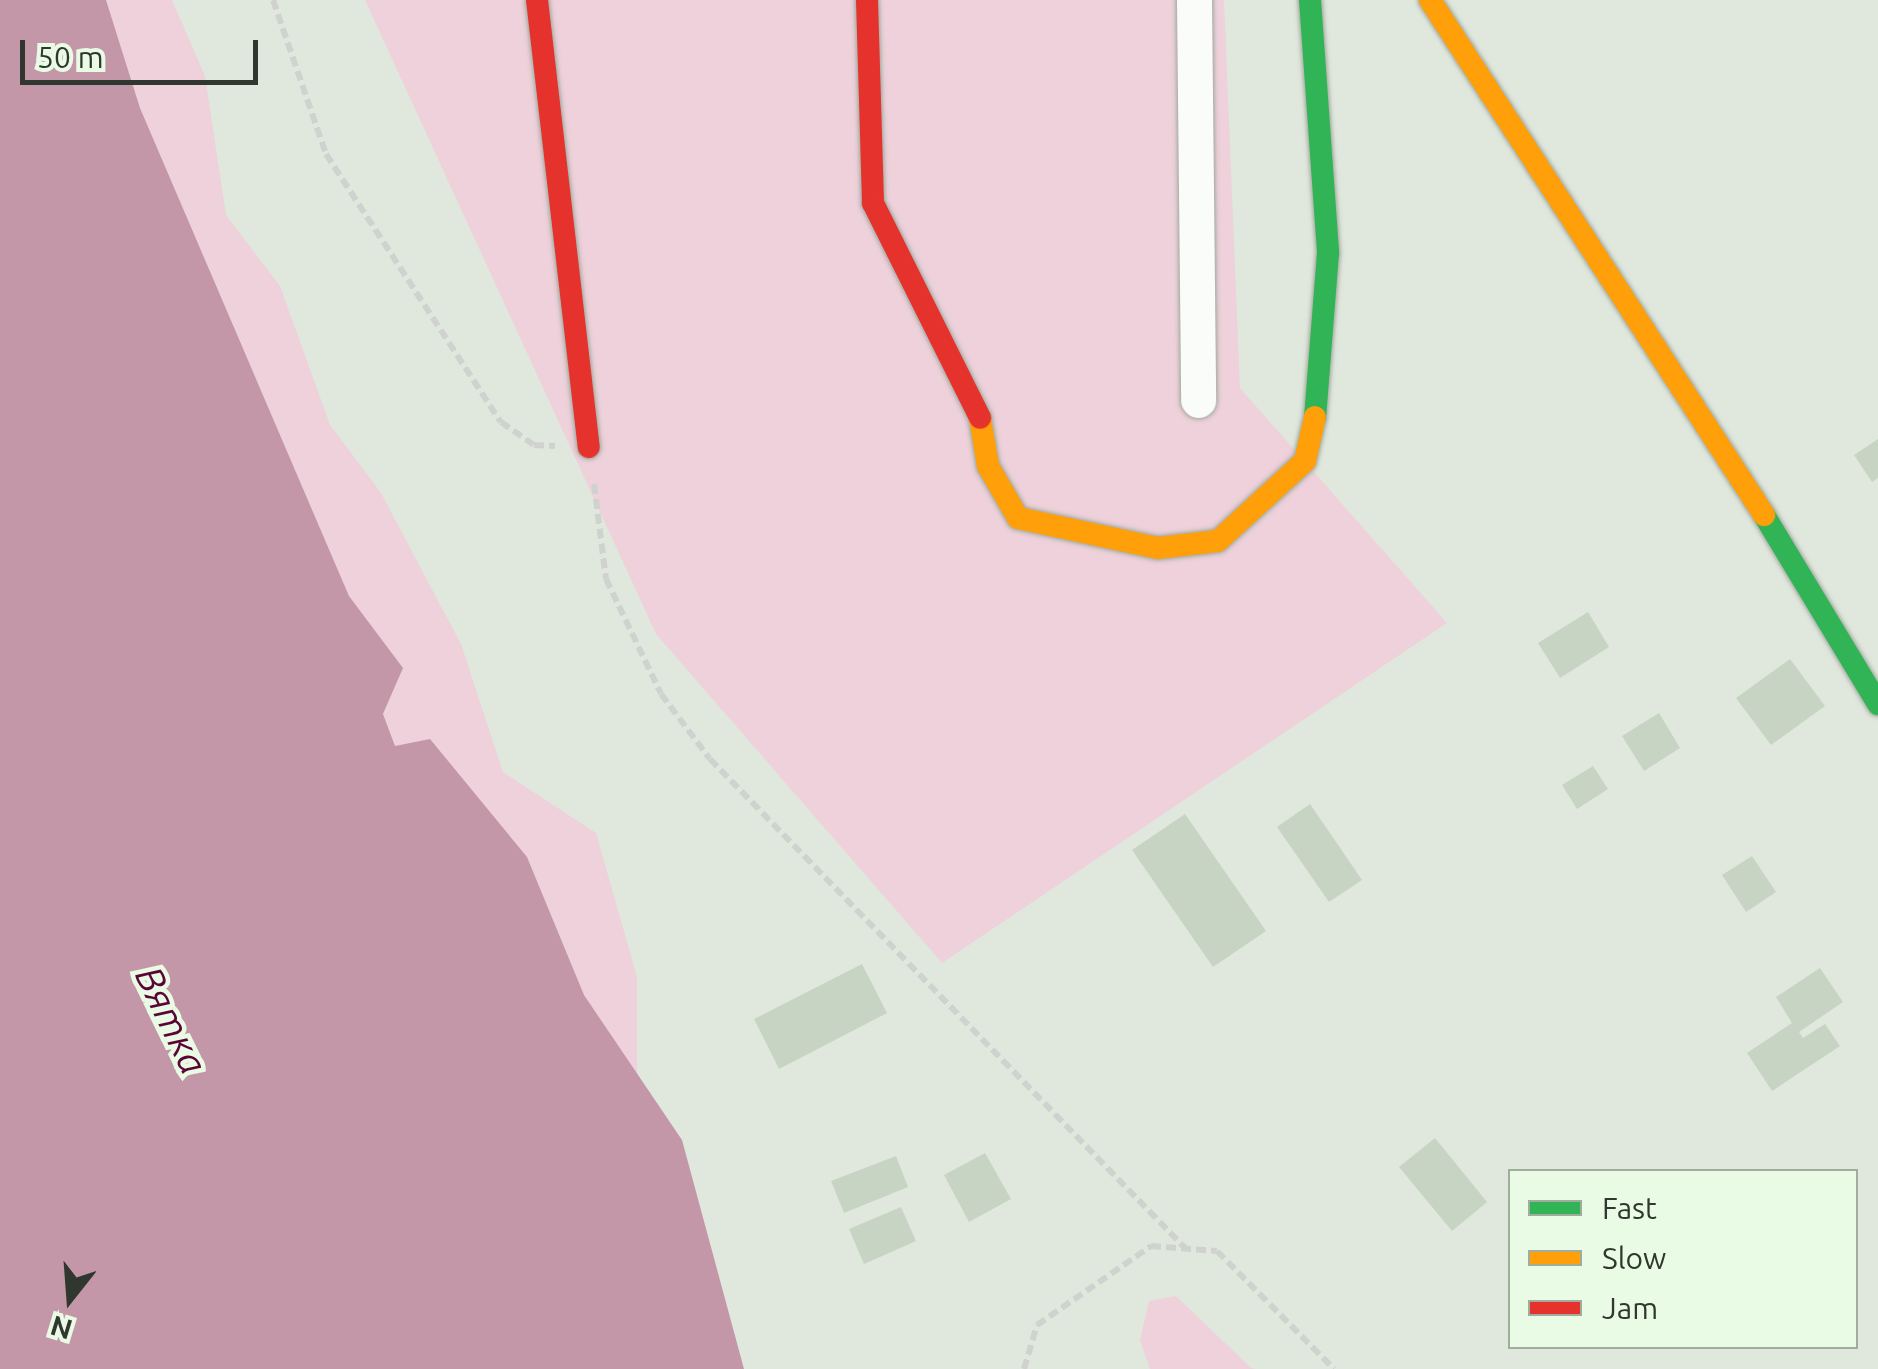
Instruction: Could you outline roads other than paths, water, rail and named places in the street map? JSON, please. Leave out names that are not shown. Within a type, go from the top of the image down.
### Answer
[{"type":"street","points":[[537,0],[589,446]]},
{"type":"street","points":[[867,0],[873,203],[980,417],[988,466],[1018,518],[1158,548],[1218,541],[1304,461],[1324,378],[1328,253],[1310,0]]},
{"type":"street","points":[[1194,0],[1198,400]]},
{"type":"street","points":[[1430,0],[1704,415],[1878,704]]},
{"type":"water","name":"Вятка","points":[[0,0],[106,0],[140,108],[349,596],[403,668],[383,714],[395,746],[430,739],[527,857],[584,995],[682,1140],[744,1369],[0,1369]]}]
